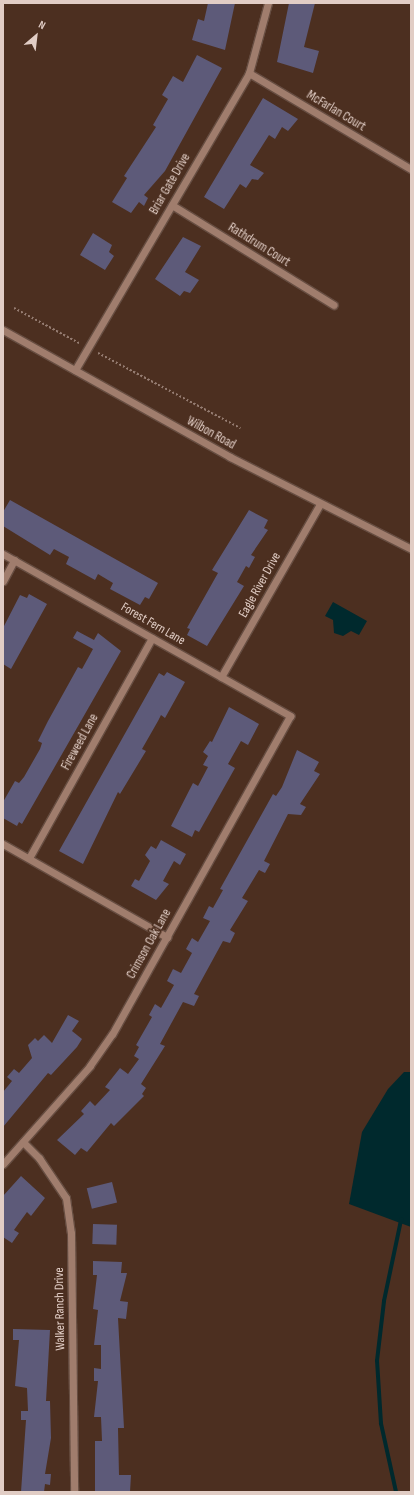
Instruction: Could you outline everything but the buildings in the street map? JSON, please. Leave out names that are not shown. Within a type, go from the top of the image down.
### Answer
[{"type":"street","name":"Briar Gate Drive","points":[[75,370],[249,73],[268,3]]},
{"type":"street","name":"McFarlan Court","points":[[249,73],[411,169]]},
{"type":"street","name":"Rathdrum Court","points":[[172,205],[334,305]]},
{"type":"street","name":"Wilbon Road","points":[[3,330],[320,504],[411,549]]},
{"type":"street","name":"Eagle River Drive","points":[[221,678],[320,504]]},
{"type":"street","name":"Forest Fern Lane","points":[[3,554],[290,716]]},
{"type":"street","points":[[3,581],[14,560]]},
{"type":"street","name":"Fireweed Lane","points":[[29,858],[152,638]]},
{"type":"street","name":"Crimson Oak Lane","points":[[3,1164],[90,1066],[167,937],[290,716]]},
{"type":"street","points":[[3,844],[167,937]]},
{"type":"street","name":"Walker Ranch Drive","points":[[23,1142],[39,1158],[66,1198],[70,1226],[74,1492]]},
{"type":"path","points":[[14,308],[80,343]]},
{"type":"path","points":[[98,352],[240,428]]},
{"type":"water","points":[[333,602],[367,621],[359,635],[351,631],[343,636],[334,633],[333,620],[325,616]]},
{"type":"water","points":[[404,1072],[411,1072],[411,1227],[349,1204],[362,1132],[388,1089]]},
{"type":"waterway","points":[[396,1492],[381,1424],[377,1361],[384,1301],[401,1220]]}]
